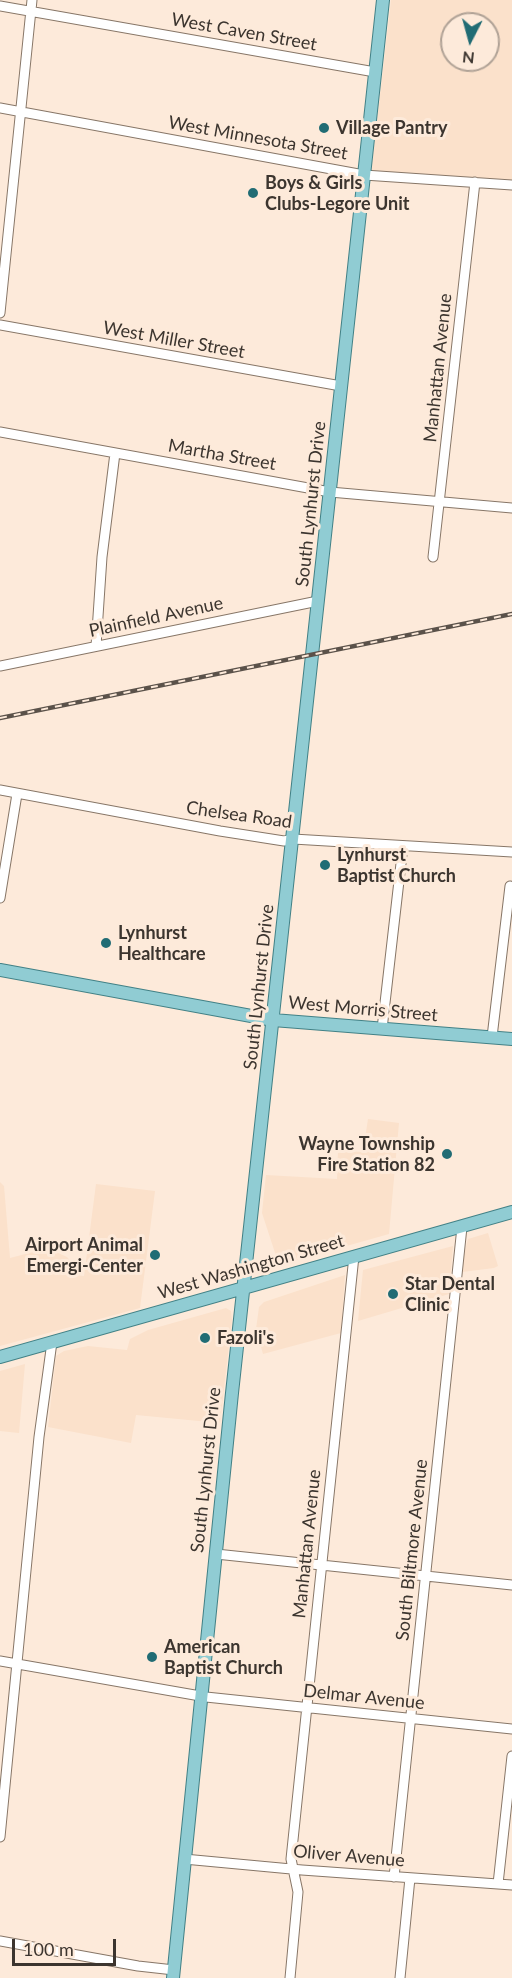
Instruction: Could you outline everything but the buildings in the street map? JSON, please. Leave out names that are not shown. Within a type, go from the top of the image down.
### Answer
[{"type":"main road","name":"South Lynhurst Drive","points":[[173,1974],[243,1288],[383,0]]},
{"type":"main road","name":"West Morris Street","points":[[0,970],[273,1020],[512,1039]]},
{"type":"main road","name":"West Washington Street","points":[[0,1357],[512,1212]]},
{"type":"street","points":[[0,312],[32,0]]},
{"type":"street","name":"West Caven Street","points":[[0,6],[375,72]]},
{"type":"street","name":"West Minnesota Street","points":[[0,108],[364,175],[512,185]]},
{"type":"street","name":"Manhattan Avenue","points":[[433,557],[475,182]]},
{"type":"street","name":"West Miller Street","points":[[0,325],[342,386]]},
{"type":"street","name":"Martha Street","points":[[0,432],[330,492],[512,508]]},
{"type":"street","points":[[96,646],[102,557],[115,453]]},
{"type":"street","name":"Plainfield Avenue","points":[[0,666],[318,601]]},
{"type":"street","name":"Chelsea Road","points":[[0,790],[284,841],[293,839],[512,852]]},
{"type":"street","points":[[0,898],[17,794]]},
{"type":"street","points":[[382,1029],[403,846]]},
{"type":"street","points":[[492,1037],[510,886]]},
{"type":"street","name":"South Biltmore Avenue","points":[[394,1877],[462,1227]]},
{"type":"street","name":"Manhattan Avenue","points":[[290,1978],[298,1892],[291,1859],[354,1256]]},
{"type":"street","points":[[0,1837],[39,1437],[52,1342]]},
{"type":"street","points":[[216,1554],[512,1586]]},
{"type":"street","name":"Delmar Avenue","points":[[0,1661],[201,1696],[512,1729]]},
{"type":"street","points":[[498,1884],[512,1756]]},
{"type":"street","name":"Oliver Avenue","points":[[184,1859],[512,1885]]},
{"type":"street","points":[[400,1978],[410,1878]]},
{"type":"street","points":[[0,1941],[173,1974]]},
{"type":"shaded area","points":[[391,0],[512,0],[512,181],[371,172]]},
{"type":"shaded area","points":[[368,1119],[399,1123],[389,1234],[279,1265],[262,1213],[266,1175],[337,1179],[338,1151],[363,1152]]},
{"type":"shaded area","points":[[0,1182],[4,1186],[10,1258],[41,1250],[56,1252],[67,1257],[73,1264],[76,1275],[84,1276],[96,1184],[155,1191],[140,1308],[0,1346]]},
{"type":"shaded area","points":[[488,1233],[498,1266],[462,1272],[468,1239]]},
{"type":"shaded area","points":[[453,1246],[449,1294],[358,1321],[363,1270]]},
{"type":"shaded area","points":[[345,1275],[341,1333],[263,1354],[256,1329],[259,1307],[264,1302]]},
{"type":"shaded area","points":[[226,1308],[231,1311],[232,1320],[220,1423],[136,1415],[131,1443],[48,1427],[56,1356],[64,1351],[88,1346],[127,1350],[130,1339],[148,1330]]},
{"type":"shaded area","points":[[25,1364],[19,1433],[0,1431],[0,1371]]},
{"type":"railway","points":[[0,718],[512,614]]},
{"type":"place","name":"Village Pantry","points":[[324,128]]},
{"type":"place","name":"Boys & Girls Clubs-Legore Unit","points":[[253,193]]},
{"type":"place","name":"Lynhurst Baptist Church","points":[[325,865]]},
{"type":"place","name":"Lynhurst Healthcare","points":[[106,943]]},
{"type":"place","name":"Wayne Township Fire Station 82","points":[[447,1154]]},
{"type":"place","name":"Airport Animal Emergi-Center","points":[[155,1255]]},
{"type":"place","name":"Star Dental Clinic","points":[[393,1294]]},
{"type":"place","name":"Fazoli's","points":[[205,1338]]},
{"type":"place","name":"American Baptist Church","points":[[152,1657]]}]
